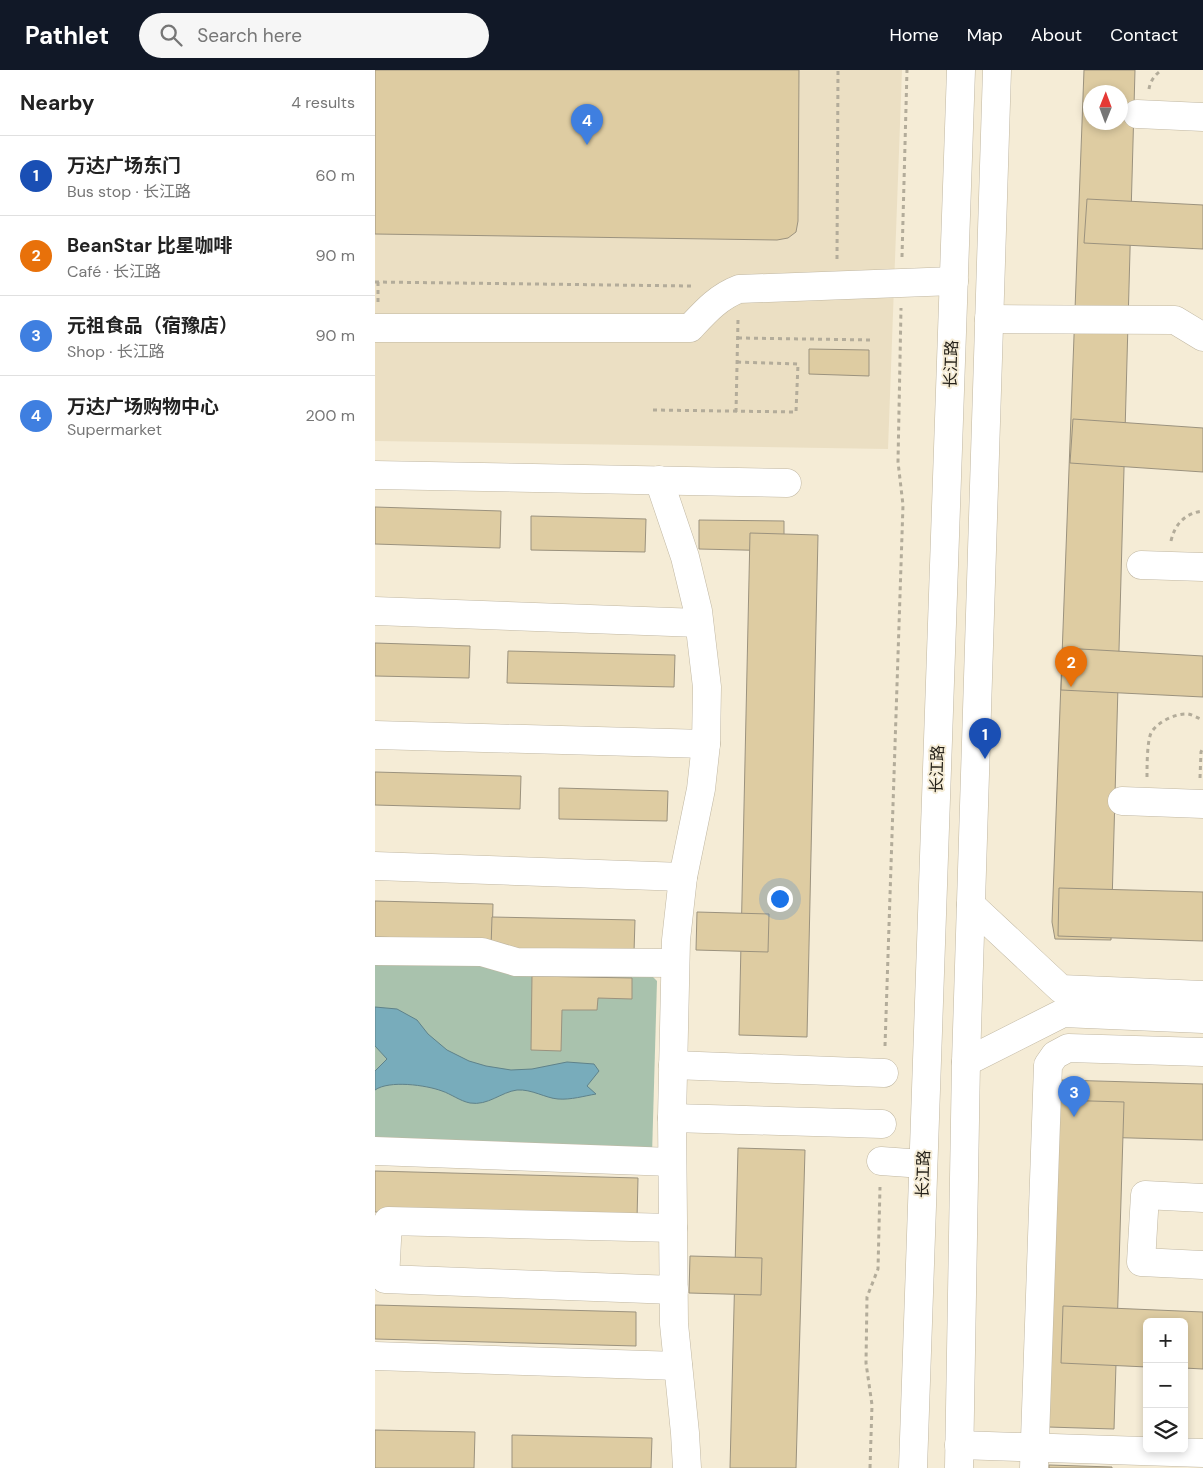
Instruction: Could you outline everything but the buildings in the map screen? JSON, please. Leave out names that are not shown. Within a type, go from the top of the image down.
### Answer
[{"type":"street","name":"长江路","points":[[913,1468],[961,70]]},
{"type":"street","points":[[997,70],[966,1062],[959,1457],[1034,1458],[1203,1453]]},
{"type":"street","points":[[1137,114],[1203,116]]},
{"type":"street","points":[[375,328],[690,328],[726,294],[739,288],[954,282]]},
{"type":"street","points":[[989,319],[1175,320],[1203,337]]},
{"type":"street","points":[[375,475],[787,483]]},
{"type":"street","points":[[659,480],[685,558],[698,611],[707,687],[706,744],[701,789],[683,877],[675,964],[672,1118],[674,1324],[687,1468]]},
{"type":"street","points":[[1154,566],[1203,567]]},
{"type":"street","points":[[375,611],[699,623]]},
{"type":"street","points":[[375,734],[706,744]]},
{"type":"street","points":[[1133,802],[1203,804]]},
{"type":"street","points":[[375,866],[683,877]]},
{"type":"street","points":[[971,905],[1061,989],[1203,995]]},
{"type":"street","points":[[375,951],[482,952],[516,962],[675,964]]},
{"type":"street","points":[[966,1062],[1063,1014],[1203,1019]]},
{"type":"street","points":[[1034,1458],[1048,1065],[1055,1055],[1067,1048],[1203,1052]]},
{"type":"street","points":[[673,1065],[884,1073]]},
{"type":"street","points":[[672,1118],[882,1124]]},
{"type":"street","points":[[375,1151],[672,1162]]},
{"type":"street","points":[[881,1161],[923,1164]]},
{"type":"street","points":[[1203,1198],[1145,1195],[1141,1262],[1203,1264]]},
{"type":"street","points":[[673,1228],[388,1221],[385,1279],[674,1290]]},
{"type":"street","points":[[375,1356],[678,1366]]},
{"type":"path","points":[[837,285],[838,70]]},
{"type":"path","points":[[884,1073],[903,506],[898,462],[907,70]]},
{"type":"path","points":[[375,282],[739,288],[736,412]]},
{"type":"path","points":[[738,338],[874,340]]},
{"type":"path","points":[[653,410],[796,412],[798,364],[737,362]]},
{"type":"path","points":[[1154,566],[1180,521],[1192,512],[1203,510]]},
{"type":"path","points":[[1133,802],[1148,752],[1151,733],[1161,722],[1180,714],[1191,714],[1203,720]]},
{"type":"path","points":[[870,1468],[872,1405],[866,1362],[867,1297],[878,1269],[881,1161]]},
{"type":"shaded area","points":[[375,70],[902,70],[888,449],[375,441]]},
{"type":"green space","points":[[375,956],[651,975],[657,981],[652,1155],[375,1147]]},
{"type":"water","points":[[375,1007],[397,1009],[417,1020],[428,1034],[447,1050],[469,1061],[486,1066],[511,1070],[532,1069],[567,1062],[594,1064],[599,1071],[587,1086],[596,1094],[558,1099],[517,1090],[483,1103],[470,1103],[445,1092],[417,1085],[389,1085],[375,1090],[375,1071],[387,1059],[375,1046]]},
{"type":"place","name":"万达广场购物中心","points":[[587,145]]},
{"type":"place","name":"BeanStar 比星咖啡","points":[[1071,687]]},
{"type":"place","name":"万达广场东门","points":[[985,759]]},
{"type":"place","name":"元祖食品（宿豫店）","points":[[1074,1117]]}]
